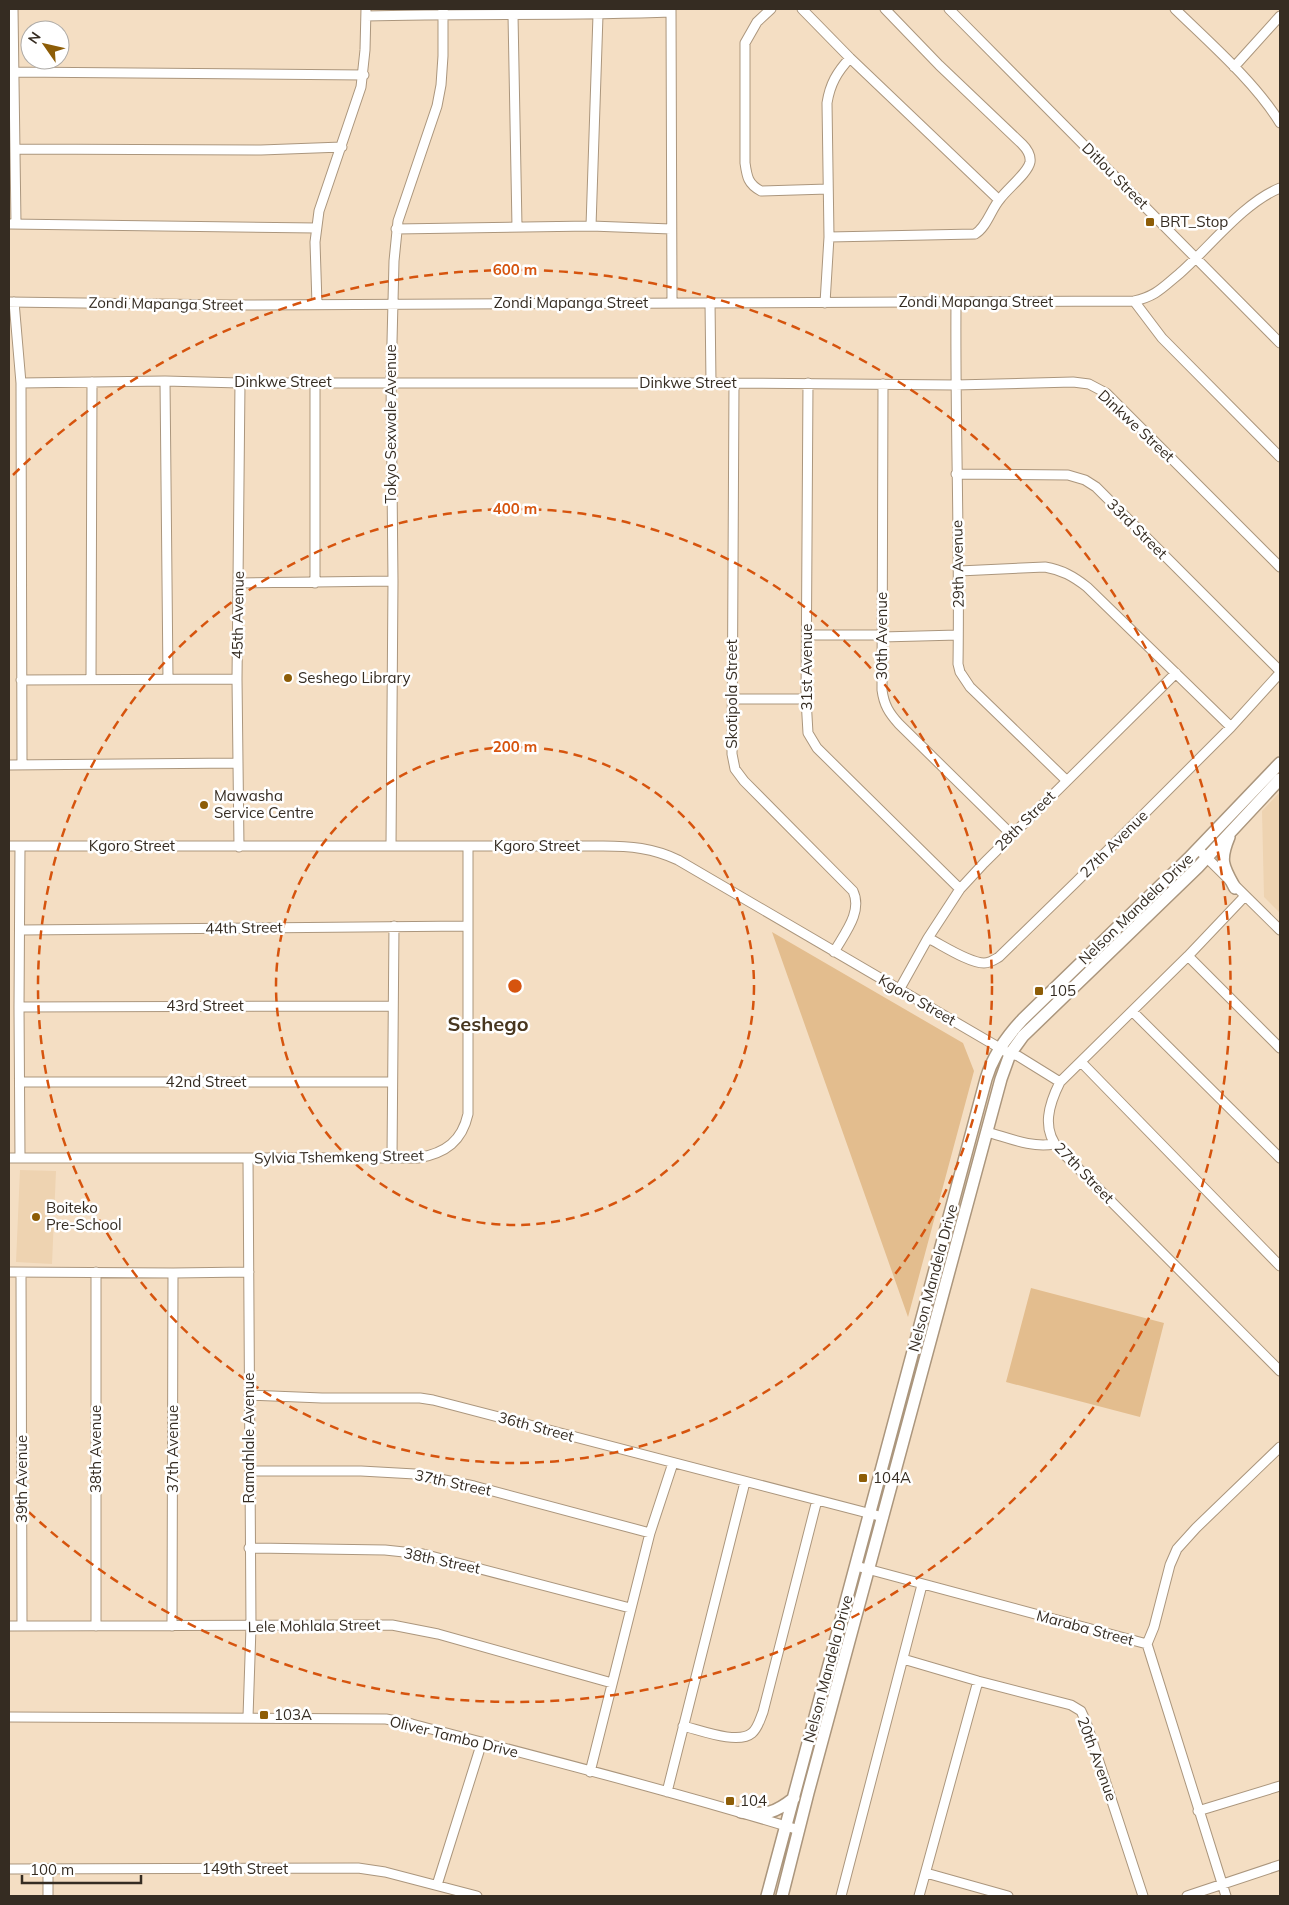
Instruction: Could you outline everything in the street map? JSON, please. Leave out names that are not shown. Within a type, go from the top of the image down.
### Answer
[{"type":"main road","name":"Nelson Mandela Drive","points":[[767,1896],[986,1079],[1000,1047],[1028,1014],[1198,849],[1280,763]]},
{"type":"main road","name":"Nelson Mandela Drive","points":[[782,1896],[1001,1079],[1010,1054],[1027,1032],[1206,858],[1280,779]]},
{"type":"main road","points":[[1232,831],[1222,860],[1224,868],[1235,888]]},
{"type":"main road","points":[[741,1812],[769,1813],[779,1809],[794,1798]]},
{"type":"street","points":[[13,9],[15,148],[12,224],[316,228]]},
{"type":"street","points":[[771,9],[757,22],[745,43],[745,163],[747,178],[753,187],[761,191],[828,189]]},
{"type":"street","points":[[802,9],[850,58],[999,200]]},
{"type":"street","points":[[829,237],[972,235],[981,230],[999,200],[1028,166],[1030,157],[1026,148],[939,65],[885,9]]},
{"type":"street","name":"Ditlou Street","points":[[949,9],[1280,343]]},
{"type":"street","points":[[1175,9],[1234,67],[1272,109],[1280,123]]},
{"type":"street","points":[[317,304],[316,228],[319,211],[342,147],[364,75],[366,12],[442,11],[513,15],[598,15],[671,10],[672,302]]},
{"type":"street","name":"Tokyo Sexwale Avenue","points":[[391,846],[391,304],[396,229],[437,106],[441,85],[443,56],[442,11]]},
{"type":"street","points":[[513,15],[517,227]]},
{"type":"street","points":[[591,226],[598,15]]},
{"type":"street","points":[[1234,67],[1280,16]]},
{"type":"street","points":[[825,303],[829,237],[827,103],[829,90],[840,68],[850,58]]},
{"type":"street","points":[[14,72],[364,75]]},
{"type":"street","points":[[15,148],[261,150],[342,147]]},
{"type":"street","name":"Zondi Mapanga Street","points":[[11,302],[152,305],[672,302],[956,303],[1134,300],[1148,298],[1157,292],[1196,258],[1243,212],[1262,196],[1280,188]]},
{"type":"street","points":[[396,229],[591,226],[671,228]]},
{"type":"street","points":[[1134,300],[1162,338],[1280,457]]},
{"type":"street","points":[[11,302],[21,383],[22,765]]},
{"type":"street","points":[[710,302],[711,382]]},
{"type":"street","name":"29th Avenue","points":[[956,303],[955,385],[959,571],[958,664],[964,680],[1066,780]]},
{"type":"street","points":[[165,381],[168,680]]},
{"type":"street","name":"Dinkwe Street","points":[[21,383],[165,381],[240,383],[734,382],[955,385],[1073,382],[1089,384],[1106,393],[1280,567]]},
{"type":"street","points":[[91,679],[92,382]]},
{"type":"street","points":[[315,382],[315,583]]},
{"type":"street","name":"Skotipola Street","points":[[734,382],[732,754],[737,773],[847,884],[855,897],[854,915],[834,952]]},
{"type":"street","name":"45th Avenue","points":[[239,846],[237,679],[240,383]]},
{"type":"street","name":"31st Avenue","points":[[808,383],[806,724],[812,742],[960,889]]},
{"type":"street","name":"30th Avenue","points":[[883,384],[882,690],[884,701],[888,712],[1012,835]]},
{"type":"street","name":"33rd Street","points":[[956,474],[1068,475],[1085,480],[1102,494],[1280,672]]},
{"type":"street","points":[[959,571],[1045,567],[1072,576],[1087,587],[1231,727]]},
{"type":"street","points":[[239,583],[392,581]]},
{"type":"street","points":[[807,635],[958,635]]},
{"type":"street","name":"27th Avenue","points":[[928,938],[973,961],[990,962],[999,957],[1084,875],[1231,727],[1280,672]]},
{"type":"street","name":"28th Street","points":[[899,990],[928,938],[960,889],[1066,780],[1176,673]]},
{"type":"street","points":[[21,680],[237,679]]},
{"type":"street","points":[[732,700],[806,699]]},
{"type":"street","points":[[9,765],[238,763]]},
{"type":"street","name":"Kgoro Street","points":[[9,846],[603,846],[638,847],[654,850],[678,860],[1060,1082]]},
{"type":"street","points":[[20,846],[20,1158]]},
{"type":"street","name":"Sylvia Tshemkeng Street","points":[[9,1158],[418,1158],[433,1155],[455,1142],[463,1132],[468,1114],[468,846]]},
{"type":"street","points":[[1198,849],[1235,888],[1280,930]]},
{"type":"street","name":"27th Street","points":[[1245,896],[1188,956],[1060,1082],[1053,1097],[1048,1120],[1049,1133],[1054,1144],[1280,1371]]},
{"type":"street","points":[[392,1158],[394,926]]},
{"type":"street","name":"44th Street","points":[[20,930],[468,926]]},
{"type":"street","points":[[1188,956],[1280,1048]]},
{"type":"street","name":"43rd Street","points":[[19,1007],[392,1006]]},
{"type":"street","points":[[1132,1010],[1280,1158]]},
{"type":"street","points":[[1081,1062],[1280,1266]]},
{"type":"street","name":"42nd Street","points":[[20,1082],[392,1082]]},
{"type":"street","points":[[987,1132],[1032,1145],[1044,1146],[1054,1144]]},
{"type":"street","name":"Ramahlale Avenue","points":[[248,1158],[251,1627],[248,1717]]},
{"type":"street","points":[[9,1272],[249,1272]]},
{"type":"street","name":"39th Avenue","points":[[21,1272],[22,1626]]},
{"type":"street","name":"38th Avenue","points":[[96,1272],[96,1626]]},
{"type":"street","name":"37th Avenue","points":[[172,1626],[173,1273]]},
{"type":"street","name":"36th Street","points":[[249,1395],[322,1398],[420,1398],[433,1400],[883,1517]]},
{"type":"street","points":[[1147,1644],[1154,1627],[1170,1566],[1177,1549],[1280,1446]]},
{"type":"street","points":[[590,1772],[630,1608],[650,1534],[673,1463]]},
{"type":"street","name":"37th Street","points":[[250,1471],[361,1471],[415,1474],[474,1486],[650,1534]]},
{"type":"street","points":[[667,1792],[745,1482]]},
{"type":"street","points":[[683,1726],[738,1739],[752,1733],[758,1726],[817,1500]]},
{"type":"street","name":"38th Street","points":[[249,1548],[406,1552],[439,1558],[630,1608]]},
{"type":"street","name":"Maraba Street","points":[[856,1566],[1147,1644],[1198,1812],[1226,1896]]},
{"type":"street","points":[[840,1896],[922,1585]]},
{"type":"street","name":"Lele Mohlala Street","points":[[9,1626],[251,1627],[392,1625],[438,1634],[612,1683]]},
{"type":"street","name":"20th Avenue","points":[[903,1659],[1071,1705],[1081,1711],[1144,1896]]},
{"type":"street","points":[[919,1896],[978,1681]]},
{"type":"street","name":"Oliver Tambo Drive","points":[[9,1717],[386,1719],[482,1742],[741,1812],[799,1830]]},
{"type":"street","points":[[437,1886],[482,1742]]},
{"type":"street","points":[[1198,1812],[1280,1786]]},
{"type":"street","points":[[1187,1896],[1280,1865]]},
{"type":"street","name":"149th Street","points":[[9,1869],[358,1868],[385,1872],[477,1896]]},
{"type":"street","points":[[48,1869],[48,1896]]},
{"type":"street","points":[[926,1873],[1002,1896]]},
{"type":"shaded area","points":[[1280,792],[1280,913],[1264,897],[1262,811]]},
{"type":"shaded area","points":[[772,932],[963,1043],[974,1071],[908,1317]]},
{"type":"shaded area","name":"Boiteko Pre-School","points":[[20,1170],[56,1171],[52,1264],[16,1262]]},
{"type":"shaded area","points":[[1031,1288],[1164,1323],[1140,1417],[1006,1382]]},
{"type":"place","name":"BRT_Stop","points":[[1150,222]]},
{"type":"place","name":"Seshego Library","points":[[288,678]]},
{"type":"place","name":"Mawasha Service Centre","points":[[204,805]]},
{"type":"place","name":"105","points":[[1039,991]]},
{"type":"place","name":"Boiteko Pre-School","points":[[36,1217]]},
{"type":"place","name":"104A","points":[[863,1478]]},
{"type":"place","name":"103A","points":[[264,1715]]},
{"type":"place","name":"104","points":[[730,1801]]},
{"type":"district","name":"Seshego","points":[[488,1024]]}]
